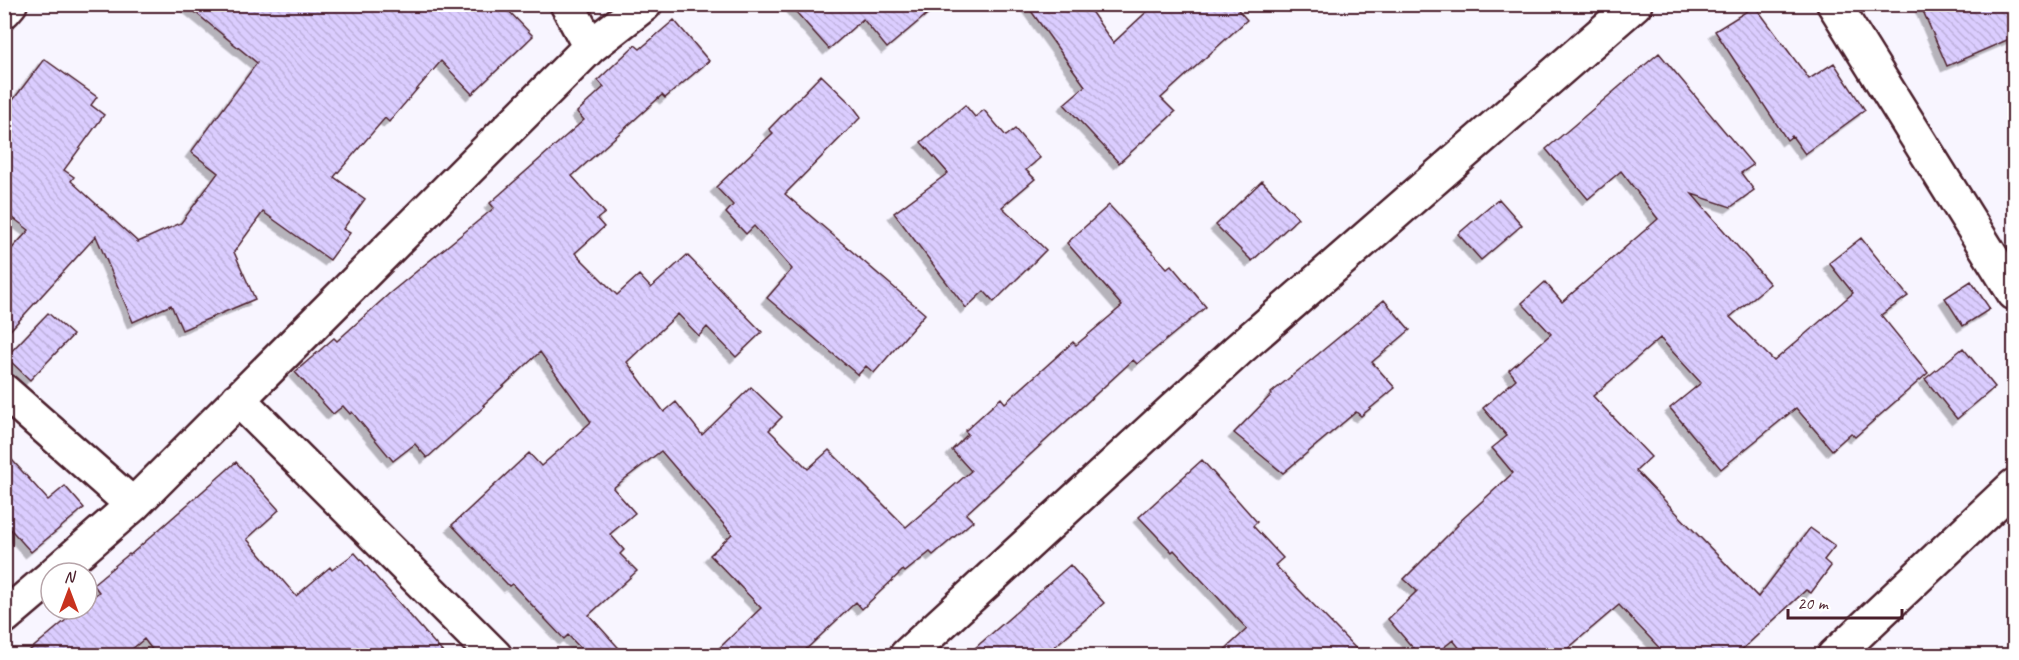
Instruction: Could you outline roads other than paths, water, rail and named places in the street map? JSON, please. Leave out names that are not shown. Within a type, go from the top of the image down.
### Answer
[{"type":"street","points":[[4,11],[10,4]]},
{"type":"street","points":[[567,4],[590,46]]},
{"type":"street","points":[[69,561],[133,505],[590,46],[645,4]]},
{"type":"street","points":[[906,656],[1238,350],[1635,4]]},
{"type":"street","points":[[1834,4],[2014,293]]},
{"type":"street","points":[[4,391],[133,505]]},
{"type":"street","points":[[238,399],[495,656]]},
{"type":"street","points":[[1834,656],[2014,486]]},
{"type":"street","points":[[4,617],[39,587]]}]
